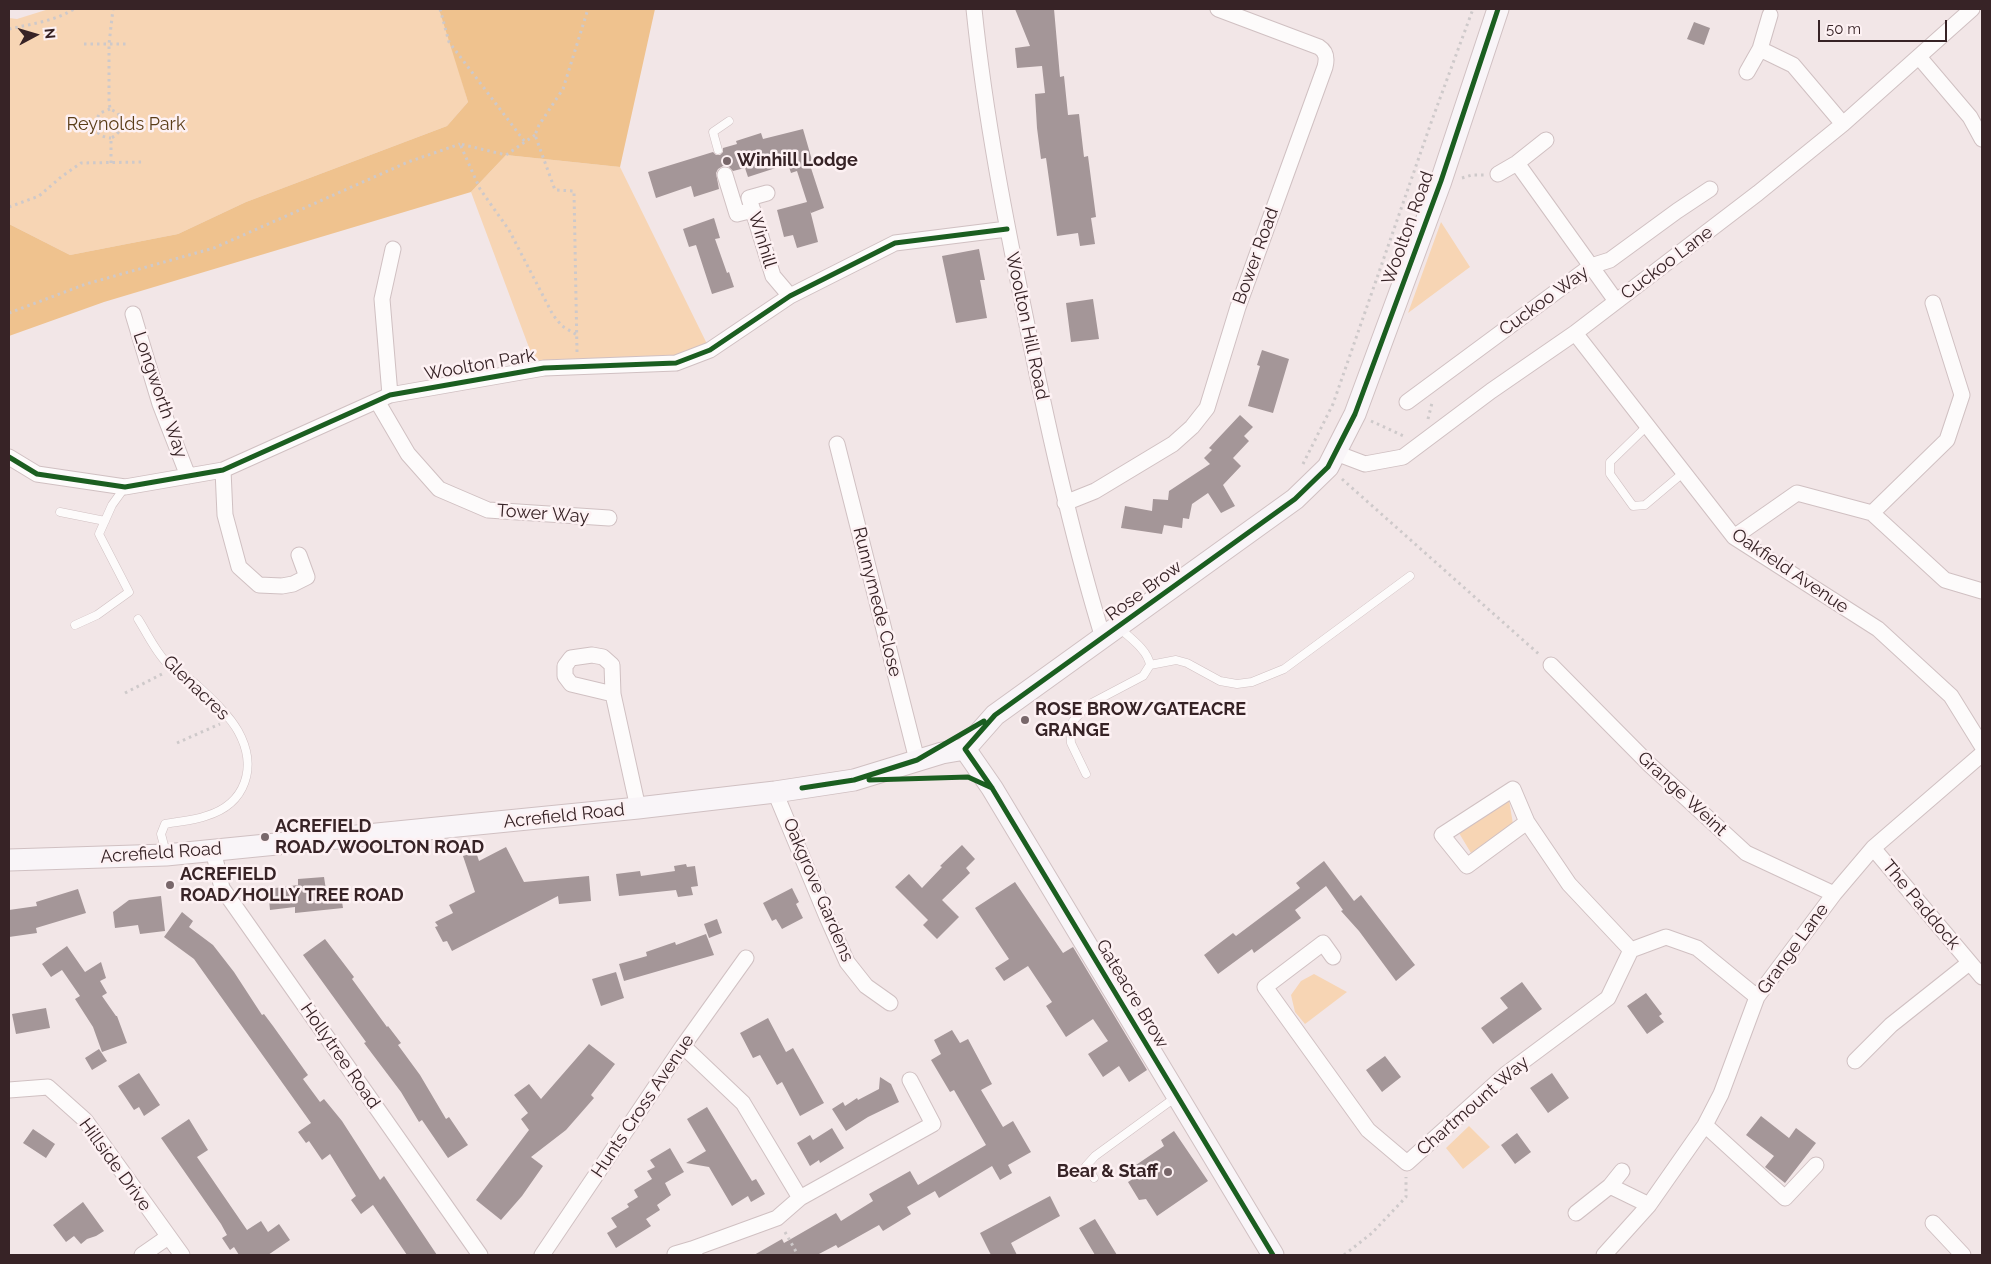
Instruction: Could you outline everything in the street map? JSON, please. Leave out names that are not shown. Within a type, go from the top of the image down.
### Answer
[{"type":"main road","name":"Woolton Road","points":[[1332,460],[1355,414],[1441,180],[1498,9]]},
{"type":"main road","name":"Rose Brow","points":[[965,749],[995,714],[1111,633],[1295,499],[1332,460]]},
{"type":"main road","name":"Acrefield Road","points":[[9,860],[166,855],[638,808],[776,792],[854,780],[917,760],[965,749]]},
{"type":"main road","name":"Gateacre Brow","points":[[965,749],[992,788],[1273,1255]]},
{"type":"street","name":"Woolton Hill Road","points":[[974,9],[982,81],[1007,229],[1065,503],[1084,575],[1111,633]]},
{"type":"street","name":"Bower Road","points":[[1065,503],[1095,491],[1173,444],[1192,427],[1207,408],[1238,306],[1325,67],[1325,53],[1319,47],[1218,9]]},
{"type":"street","name":"Cuckoo Lane","points":[[1332,460],[1365,464],[1403,457],[1422,444],[1491,391],[1575,333],[1758,193],[1843,124],[1972,9]]},
{"type":"street","points":[[1748,72],[1760,49],[1770,15]]},
{"type":"street","points":[[1760,49],[1793,65],[1843,124]]},
{"type":"street","points":[[1919,56],[1970,117],[1982,139]]},
{"type":"street","points":[[1498,174],[1517,163],[1546,140]]},
{"type":"street","points":[[1517,163],[1616,301]]},
{"type":"street","points":[[725,175],[737,214],[753,210]]},
{"type":"street","name":"Cuckoo Way","points":[[1407,402],[1591,266],[1610,260],[1710,189]]},
{"type":"street","name":"Winhill","points":[[767,193],[749,198],[773,276],[790,296]]},
{"type":"street","name":"Woolton Park","points":[[9,457],[37,474],[125,486],[223,470],[383,398],[537,369],[676,363],[710,350],[790,296],[895,243],[1007,229]]},
{"type":"street","points":[[383,398],[382,299],[393,248]]},
{"type":"street","points":[[1872,513],[1947,440],[1962,395],[1933,303]]},
{"type":"street","name":"Longworth Way","points":[[133,314],[160,404],[188,476]]},
{"type":"street","name":"Oakfield Avenue","points":[[1575,333],[1734,537],[1878,629],[1951,696],[1982,746]]},
{"type":"street","name":"Tower Way","points":[[383,398],[408,454],[439,489],[488,510],[609,518]]},
{"type":"street","name":"Runnymede Close","points":[[837,444],[917,760]]},
{"type":"street","points":[[223,470],[225,515],[239,567],[259,585],[282,586],[293,584],[307,577],[299,555]]},
{"type":"street","points":[[1734,537],[1797,493],[1872,513],[1945,580],[1982,591]]},
{"type":"street","name":"Grange Weint","points":[[1551,665],[1650,765],[1746,853],[1834,894]]},
{"type":"street","points":[[613,694],[638,808]]},
{"type":"street","name":"Grange Lane","points":[[1604,1255],[1649,1205],[1705,1125],[1721,1094],[1757,998],[1834,894],[1873,848],[1982,754]]},
{"type":"street","points":[[1527,822],[1468,866],[1442,835],[1513,789],[1527,822],[1569,884],[1631,950],[1666,937],[1697,948],[1757,998]]},
{"type":"street","name":"Oakgrove Gardens","points":[[776,792],[826,917],[847,962],[866,986],[890,1002]]},
{"type":"street","name":"The Paddock","points":[[1873,848],[1982,978]]},
{"type":"street","name":"Hollytree Road","points":[[213,850],[222,888],[480,1255]]},
{"type":"street","name":"Chartmount Way","points":[[1333,957],[1323,943],[1265,987],[1368,1130],[1407,1163],[1506,1074],[1608,998],[1631,950]]},
{"type":"street","name":"Hunts Cross Avenue","points":[[542,1255],[746,958]]},
{"type":"street","name":"The Paddock","points":[[1856,1061],[1891,1024],[1968,963]]},
{"type":"street","points":[[684,1046],[744,1103],[800,1198]]},
{"type":"street","points":[[675,1254],[693,1252],[777,1218],[800,1198],[932,1124],[910,1080]]},
{"type":"street","name":"Hillside Drive","points":[[9,1090],[48,1087],[85,1120],[182,1255]]},
{"type":"street","points":[[1705,1125],[1785,1198],[1816,1165]]},
{"type":"street","points":[[1576,1213],[1610,1186],[1622,1171]]},
{"type":"street","points":[[1610,1186],[1649,1205]]},
{"type":"street","points":[[1934,1223],[1963,1255]]},
{"type":"street","points":[[142,1255],[168,1237]]},
{"type":"lane","points":[[718,150],[713,132],[729,121]]},
{"type":"lane","points":[[1647,426],[1610,462],[1610,474],[1633,506],[1645,505],[1684,472]]},
{"type":"lane","points":[[75,624],[97,615],[129,592],[99,534],[112,505],[125,486]]},
{"type":"lane","points":[[60,512],[105,521]]},
{"type":"lane","points":[[1150,665],[1176,660],[1187,663],[1220,681],[1237,684],[1252,682],[1284,669],[1410,576]]},
{"type":"lane","name":"Glenacres","points":[[138,619],[167,663],[197,685],[230,720],[243,742],[246,756],[248,775],[243,789],[232,802],[206,816],[165,824],[161,834],[166,855]]},
{"type":"lane","points":[[1086,774],[1071,743],[1070,730],[1073,721],[1088,705],[1143,676],[1150,665],[1149,659],[1135,642],[1111,633]]},
{"type":"lane","points":[[1094,1178],[1086,1166],[1095,1156],[1178,1096]]},
{"type":"path","points":[[9,29],[66,14],[74,9]]},
{"type":"path","points":[[110,109],[109,44],[113,9]]},
{"type":"path","points":[[440,9],[449,42],[526,142]]},
{"type":"path","points":[[9,313],[86,284],[214,248],[408,162],[460,144],[506,155],[535,135],[539,125],[563,89],[588,9]]},
{"type":"path","points":[[1300,470],[1333,404],[1432,120],[1474,9]]},
{"type":"path","points":[[84,44],[128,44]]},
{"type":"path","points":[[110,109],[118,112],[122,120],[121,129],[116,136],[111,138],[97,132],[94,123],[100,112],[110,109]]},
{"type":"path","points":[[535,135],[555,190],[574,191],[577,367]]},
{"type":"path","points":[[111,138],[111,163]]},
{"type":"path","points":[[460,144],[480,189],[509,230],[553,315],[562,326],[577,336]]},
{"type":"path","points":[[9,207],[39,196],[61,177],[82,163],[143,162]]},
{"type":"path","points":[[1441,180],[1457,179],[1472,175],[1498,174]]},
{"type":"path","points":[[1355,414],[1422,444],[1438,378]]},
{"type":"path","points":[[1332,460],[1551,665]]},
{"type":"path","points":[[124,693],[173,668]]},
{"type":"path","points":[[178,743],[230,720]]},
{"type":"path","points":[[1344,1255],[1372,1233],[1406,1197],[1407,1163]]},
{"type":"path","points":[[777,1218],[798,1255]]},
{"type":"green space","name":"Reynolds Park","points":[[49,9],[441,9],[468,102],[447,126],[246,202],[178,234],[70,255],[9,224],[9,18],[17,19]]},
{"type":"green space","points":[[506,155],[620,167],[710,350],[650,364],[537,369],[471,192]]},
{"type":"green space","points":[[1441,222],[1470,267],[1408,313]]},
{"type":"green space","points":[[1509,800],[1513,824],[1471,853],[1459,833]]},
{"type":"green space","points":[[1314,974],[1347,992],[1305,1024],[1295,1012],[1291,995],[1301,981]]},
{"type":"green space","points":[[1469,1126],[1490,1147],[1463,1169],[1446,1148]]},
{"type":"shaded area","points":[[439,9],[655,9],[620,167],[506,155],[471,192],[104,302],[9,336],[9,224],[70,255],[178,234],[246,202],[447,126],[468,102]]},
{"type":"building","points":[[1015,9],[1054,9],[1060,77],[1064,76],[1068,115],[1079,114],[1084,157],[1088,156],[1096,217],[1091,218],[1095,244],[1080,246],[1078,233],[1057,236],[1046,158],[1041,159],[1037,128],[1035,94],[1045,93],[1042,66],[1017,68],[1015,48],[1030,46]]},
{"type":"building","points":[[1694,22],[1710,28],[1704,45],[1687,39]]},
{"type":"building","points":[[803,129],[814,167],[811,168],[824,208],[811,213],[810,210],[818,242],[797,248],[793,235],[784,237],[777,210],[807,202],[797,171],[791,173],[788,164],[748,177],[745,168],[733,171],[728,166],[723,166],[716,173],[719,189],[694,197],[691,186],[656,198],[648,172],[713,152],[716,155],[720,155],[723,152],[723,148],[737,144],[736,141],[761,133],[763,139]]},
{"type":"building","points":[[714,218],[720,238],[715,239],[734,287],[712,294],[696,245],[689,247],[683,229]]},
{"type":"building","points":[[979,249],[985,280],[980,280],[987,318],[956,323],[942,256]]},
{"type":"building","points":[[1093,299],[1099,339],[1071,342],[1066,303]]},
{"type":"building","points":[[1262,350],[1289,359],[1273,413],[1248,406],[1260,366],[1257,365]]},
{"type":"building","points":[[1240,415],[1253,427],[1244,436],[1249,441],[1233,458],[1241,466],[1223,485],[1235,506],[1221,513],[1208,493],[1192,504],[1189,519],[1183,518],[1182,528],[1164,525],[1162,534],[1121,528],[1125,506],[1152,511],[1153,499],[1168,500],[1169,491],[1210,464],[1204,458],[1212,450],[1209,448]]},
{"type":"building","points":[[962,845],[975,859],[966,868],[970,873],[942,900],[959,917],[937,939],[923,925],[928,920],[895,887],[909,874],[922,888],[942,867],[940,866]]},
{"type":"building","points":[[506,847],[524,882],[589,876],[591,901],[559,904],[558,896],[452,951],[447,941],[443,942],[435,927],[438,926],[435,922],[453,913],[449,905],[475,892],[463,856],[476,852],[479,861]]},
{"type":"building","points":[[1324,861],[1354,901],[1361,895],[1415,965],[1396,981],[1359,931],[1341,911],[1343,910],[1326,886],[1295,910],[1301,918],[1254,953],[1252,949],[1218,974],[1204,955],[1233,933],[1236,936],[1300,888],[1296,883]]},
{"type":"building","points":[[686,864],[687,867],[695,866],[698,886],[691,887],[693,895],[678,897],[676,890],[619,896],[616,874],[640,871],[641,876],[675,871],[674,866]]},
{"type":"building","points":[[324,877],[326,890],[340,889],[343,908],[295,913],[295,907],[270,910],[268,889],[298,885],[298,879]]},
{"type":"building","points":[[1015,882],[1063,953],[1073,947],[1147,1070],[1129,1082],[1119,1066],[1103,1077],[1088,1054],[1108,1041],[1093,1019],[1066,1037],[1046,1006],[1052,1002],[1028,966],[1004,981],[995,968],[1009,959],[975,908]]},
{"type":"building","points":[[792,888],[799,902],[796,904],[803,918],[782,929],[776,919],[772,921],[763,903]]},
{"type":"building","points":[[78,889],[86,913],[36,928],[37,933],[9,937],[9,910],[37,906],[36,902]]},
{"type":"building","points":[[161,896],[165,931],[140,934],[138,925],[115,928],[113,912],[129,900]]},
{"type":"building","points":[[182,912],[193,921],[189,927],[213,945],[234,972],[262,1015],[264,1014],[308,1075],[303,1079],[320,1102],[324,1099],[342,1121],[380,1180],[384,1176],[437,1255],[407,1255],[373,1205],[361,1214],[351,1200],[356,1196],[330,1154],[322,1160],[309,1141],[306,1143],[298,1132],[311,1123],[194,959],[164,937]]},
{"type":"building","points":[[717,919],[722,933],[709,938],[704,924]]},
{"type":"building","points":[[706,934],[714,955],[624,981],[619,964],[647,956],[646,952],[675,942],[676,945]]},
{"type":"building","points":[[325,939],[354,977],[352,979],[387,1027],[401,1043],[398,1045],[420,1075],[446,1119],[449,1117],[468,1145],[448,1158],[422,1120],[419,1122],[401,1092],[364,1043],[366,1042],[303,955]]},
{"type":"building","points":[[67,946],[85,972],[101,962],[106,978],[100,981],[107,993],[102,996],[117,1016],[127,1043],[102,1052],[93,1027],[75,999],[80,996],[62,970],[51,977],[42,964]]},
{"type":"building","points":[[616,972],[624,998],[601,1006],[592,979]]},
{"type":"building","points":[[1522,982],[1542,1009],[1493,1044],[1481,1028],[1508,1008],[1500,998]]},
{"type":"building","points":[[1646,993],[1662,1014],[1659,1016],[1664,1022],[1647,1034],[1627,1006]]},
{"type":"building","points":[[46,1008],[50,1028],[16,1034],[12,1014]]},
{"type":"building","points":[[768,1018],[786,1052],[793,1048],[824,1103],[800,1116],[782,1082],[777,1085],[760,1055],[753,1058],[740,1033]]},
{"type":"building","points":[[952,1030],[960,1043],[968,1039],[992,1084],[981,1090],[1003,1127],[1013,1121],[1031,1152],[1008,1165],[1012,1173],[1000,1180],[992,1166],[939,1198],[935,1191],[907,1207],[911,1214],[883,1231],[879,1225],[838,1248],[836,1245],[817,1255],[754,1255],[782,1239],[784,1243],[836,1213],[841,1221],[873,1201],[869,1194],[910,1171],[918,1185],[986,1145],[954,1090],[950,1092],[931,1060],[941,1054],[934,1040]]},
{"type":"building","points":[[589,1044],[615,1064],[591,1095],[594,1098],[566,1130],[531,1157],[543,1166],[522,1196],[501,1220],[476,1200],[529,1130],[521,1119],[528,1113],[514,1095],[529,1084],[541,1099]]},
{"type":"building","points":[[99,1049],[107,1061],[92,1070],[85,1058]]},
{"type":"building","points":[[1385,1056],[1401,1077],[1382,1092],[1366,1070]]},
{"type":"building","points":[[139,1073],[160,1105],[144,1116],[139,1107],[134,1110],[118,1086]]},
{"type":"building","points":[[1552,1073],[1569,1098],[1548,1113],[1530,1088]]},
{"type":"building","points":[[880,1077],[891,1084],[899,1102],[868,1117],[846,1131],[832,1109],[843,1102],[845,1106],[857,1098],[858,1100],[879,1089]]},
{"type":"building","points":[[707,1107],[752,1181],[756,1179],[765,1194],[751,1202],[748,1196],[732,1206],[709,1167],[686,1163],[706,1151],[687,1119]]},
{"type":"building","points":[[1761,1116],[1789,1138],[1796,1128],[1816,1143],[1785,1183],[1765,1167],[1774,1156],[1746,1135]]},
{"type":"building","points":[[189,1119],[208,1150],[197,1157],[247,1230],[261,1221],[268,1232],[279,1224],[290,1240],[268,1255],[239,1255],[234,1247],[230,1250],[222,1238],[227,1235],[221,1224],[161,1138]]},
{"type":"building","points":[[832,1128],[844,1148],[820,1163],[819,1160],[810,1166],[797,1143],[810,1135],[813,1140]]},
{"type":"building","points":[[33,1129],[55,1144],[46,1158],[23,1143]]},
{"type":"building","name":"Bear & Staff","points":[[1174,1131],[1208,1181],[1157,1216],[1146,1199],[1139,1200],[1128,1182],[1136,1177],[1133,1167],[1164,1146],[1161,1140]]},
{"type":"building","points":[[1517,1133],[1531,1152],[1515,1164],[1501,1145]]},
{"type":"building","points":[[670,1148],[684,1172],[665,1183],[671,1195],[657,1205],[660,1210],[646,1219],[651,1226],[616,1248],[607,1233],[617,1227],[611,1218],[629,1207],[627,1204],[638,1197],[634,1190],[652,1179],[647,1171],[655,1167],[650,1160]]},
{"type":"building","points":[[1050,1196],[1060,1216],[1011,1243],[1017,1255],[991,1255],[980,1233]]},
{"type":"building","points":[[83,1202],[104,1231],[81,1244],[74,1236],[66,1242],[53,1225]]},
{"type":"building","points":[[1095,1219],[1117,1255],[1095,1255],[1079,1228]]},
{"type":"cycle path","points":[[1273,1255],[992,788],[965,749],[995,715],[1295,499],[1328,467],[1355,414],[1441,181],[1498,9]]},
{"type":"cycle path","points":[[9,457],[37,474],[125,487],[223,470],[390,395],[544,368],[676,363],[710,350],[790,296],[895,243],[1007,229]]},
{"type":"cycle path","points":[[802,788],[854,780],[917,760],[984,721]]},
{"type":"cycle path","points":[[869,780],[968,777],[992,788]]},
{"type":"place","name":"Winhill Lodge","points":[[727,161]]},
{"type":"place","name":"ROSE BROW/GATEACRE GRANGE","points":[[1025,720]]},
{"type":"place","name":"ACREFIELD ROAD/WOOLTON ROAD","points":[[265,837]]},
{"type":"place","name":"ACREFIELD ROAD/HOLLY TREE ROAD","points":[[170,885]]},
{"type":"place","name":"Bear & Staff","points":[[1168,1172]]}]
